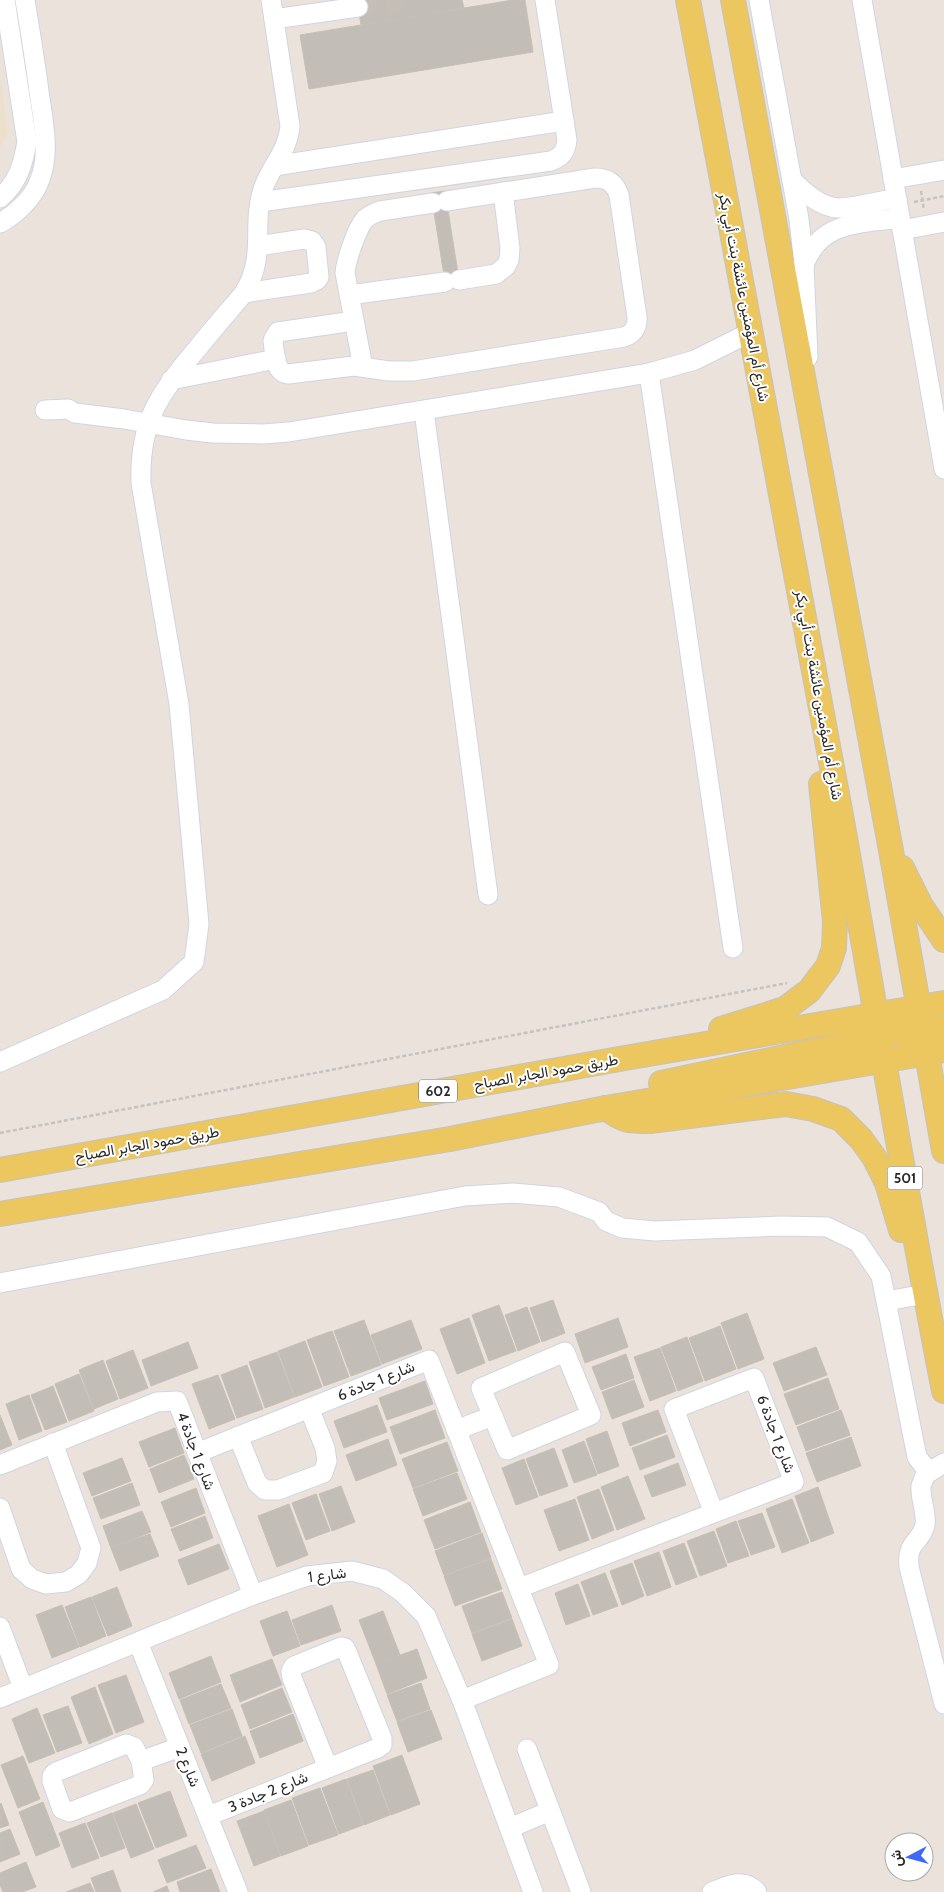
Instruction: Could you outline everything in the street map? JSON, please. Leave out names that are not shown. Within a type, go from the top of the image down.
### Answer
[{"type":"main road","name":"شارع أم المؤمنين عائشة بنت أبي بكر","points":[[688,0],[815,673],[925,1294],[944,1391]]},
{"type":"main road","points":[[733,0],[809,418],[890,844],[918,1007],[934,1040],[944,1151]]},
{"type":"main road","points":[[625,1058],[785,1009],[809,991],[828,966],[834,948],[835,922],[817,740],[815,673]]},
{"type":"main road","points":[[890,844],[920,906],[944,940]]},
{"type":"main road","points":[[606,1108],[637,1088],[879,1026],[898,1031],[906,1026],[918,1007],[944,1003]]},
{"type":"main road","name":"طريق حمود الجابر الصباح","points":[[0,1170],[625,1058],[879,1026]]},
{"type":"main road","points":[[0,1214],[450,1139],[606,1108],[884,1061],[895,1046],[909,1036],[934,1040]]},
{"type":"main road","points":[[606,1108],[620,1118],[650,1121],[786,1104],[813,1109],[841,1119],[861,1138],[874,1157],[887,1183],[904,1240],[925,1294]]},
{"type":"street","points":[[0,198],[16,181],[23,164],[27,142],[5,0]]},
{"type":"street","points":[[0,223],[6,220],[29,198],[39,183],[44,164],[45,139],[25,0]]},
{"type":"street","points":[[0,1062],[163,990],[194,962],[199,924],[179,704],[141,483],[142,453],[148,423],[158,399],[171,380],[244,293],[255,270],[260,202],[268,177],[286,146],[290,126],[271,0]]},
{"type":"street","points":[[260,202],[551,162],[563,154],[567,140],[545,0]]},
{"type":"street","points":[[759,0],[792,180],[804,264],[809,418]]},
{"type":"street","points":[[862,0],[941,438],[944,469]]},
{"type":"street","points":[[274,19],[358,7]]},
{"type":"street","points":[[274,166],[564,121]]},
{"type":"street","points":[[893,179],[944,170]]},
{"type":"street","points":[[354,321],[278,332],[274,338],[276,359],[281,371],[288,374],[345,367],[363,367],[389,371],[413,371],[624,337],[633,332],[638,322],[618,195],[614,185],[605,179],[595,178],[380,212],[366,218],[345,267],[363,367]]},
{"type":"street","points":[[792,180],[808,195],[828,205],[838,208],[899,213],[935,224]]},
{"type":"street","points":[[349,295],[496,274],[506,266],[509,260],[510,248],[503,192]]},
{"type":"street","points":[[838,208],[842,226]]},
{"type":"street","points":[[804,264],[808,254],[818,241],[831,231],[842,226],[899,213]]},
{"type":"street","points":[[244,293],[311,283],[319,277],[316,247],[312,241],[304,239],[258,246]]},
{"type":"street","points":[[46,415],[63,419],[76,413],[213,433],[264,434],[424,411],[650,373],[695,360],[751,332]]},
{"type":"street","points":[[171,380],[276,359]]},
{"type":"street","points":[[650,373],[733,948]]},
{"type":"street","points":[[424,411],[488,895]]},
{"type":"street","points":[[0,1282],[465,1196],[513,1193],[559,1197],[598,1212],[606,1221],[622,1228],[655,1231],[782,1226],[827,1227],[858,1242],[882,1276],[917,1457],[924,1466],[938,1466]]},
{"type":"street","points":[[887,1302],[925,1294]]},
{"type":"street","points":[[565,1352],[591,1414],[507,1450],[493,1416],[481,1388],[565,1352]]},
{"type":"street","name":"شارع 1 جادة 6","points":[[197,1453],[429,1360],[550,1665],[462,1700]]},
{"type":"street","name":"شارع 1 جادة 6","points":[[519,1588],[714,1513],[794,1482],[754,1378],[674,1409],[714,1513]]},
{"type":"street","name":"شارع 1 جادة 4","points":[[0,1465],[157,1402],[177,1401],[253,1595]]},
{"type":"street","points":[[238,1436],[257,1483],[265,1490],[278,1490],[323,1473],[327,1461],[325,1448],[309,1408]]},
{"type":"street","points":[[456,1430],[493,1416]]},
{"type":"street","points":[[0,1508],[21,1570],[32,1579],[46,1584],[66,1582],[79,1574],[87,1563],[91,1548],[53,1444]]},
{"type":"street","points":[[938,1466],[924,1475],[921,1487],[926,1522],[923,1532],[912,1544],[908,1557],[944,1704]]},
{"type":"street","name":"شارع 1","points":[[0,1698],[253,1595],[307,1576],[352,1571],[383,1579],[403,1593],[426,1616],[462,1700],[533,1892]]},
{"type":"street","points":[[0,1627],[23,1688]]},
{"type":"street","name":"شارع 2","points":[[138,1642],[238,1892]]},
{"type":"street","name":"شارع 2 جادة 3","points":[[208,1816],[328,1768],[378,1748],[382,1745],[382,1738],[348,1652],[341,1647],[294,1666],[291,1672],[328,1768]]},
{"type":"street","points":[[126,1744],[134,1746],[141,1761],[144,1780],[140,1785],[70,1812],[62,1809],[52,1781],[52,1776],[56,1772],[126,1744]]},
{"type":"street","points":[[141,1761],[180,1747]]},
{"type":"street","points":[[527,1749],[581,1892]]},
{"type":"street","points":[[510,1828],[550,1812]]},
{"type":"street","points":[[712,1892],[737,1883],[749,1886],[756,1892]]},
{"type":"path","points":[[918,175],[922,200],[935,224]]},
{"type":"path","points":[[899,213],[922,200],[944,196]]},
{"type":"path","points":[[0,1132],[792,982]]},
{"type":"shaded area","points":[[0,74],[8,135],[0,147]]},
{"type":"building","points":[[357,0],[462,0],[464,8],[361,25]]},
{"type":"building","points":[[513,0],[525,0],[533,52],[309,89],[300,35]]},
{"type":"building","points":[[445,191],[460,286],[446,288],[431,193]]},
{"type":"building","points":[[553,1300],[565,1333],[542,1342],[530,1308]]},
{"type":"building","points":[[499,1305],[516,1351],[489,1361],[472,1315]]},
{"type":"building","points":[[527,1307],[540,1342],[518,1351],[505,1315]]},
{"type":"building","points":[[747,1313],[764,1359],[738,1369],[721,1323]]},
{"type":"building","points":[[469,1318],[485,1363],[457,1374],[440,1329]]},
{"type":"building","points":[[618,1318],[628,1347],[585,1363],[575,1334]]},
{"type":"building","points":[[364,1320],[381,1365],[351,1376],[334,1331]]},
{"type":"building","points":[[411,1320],[422,1349],[382,1364],[371,1335]]},
{"type":"building","points":[[720,1326],[736,1369],[705,1381],[689,1338]]},
{"type":"building","points":[[332,1331],[349,1377],[324,1386],[307,1340]]},
{"type":"building","points":[[687,1337],[703,1381],[678,1391],[661,1347]]},
{"type":"building","points":[[305,1341],[322,1387],[295,1397],[278,1351]]},
{"type":"building","points":[[188,1342],[198,1368],[151,1386],[142,1360]]},
{"type":"building","points":[[816,1347],[827,1375],[784,1391],[773,1363]]},
{"type":"building","points":[[660,1348],[676,1391],[650,1401],[634,1357]]},
{"type":"building","points":[[133,1350],[148,1388],[120,1399],[106,1361]]},
{"type":"building","points":[[277,1352],[294,1397],[265,1408],[249,1362]]},
{"type":"building","points":[[626,1354],[634,1378],[601,1390],[592,1367]]},
{"type":"building","points":[[103,1360],[118,1399],[94,1409],[79,1370]]},
{"type":"building","points":[[247,1365],[263,1409],[237,1418],[221,1375]]},
{"type":"building","points":[[79,1374],[94,1411],[69,1421],[55,1384]]},
{"type":"building","points":[[218,1375],[235,1419],[209,1429],[192,1384]]},
{"type":"building","points":[[828,1378],[839,1409],[796,1425],[784,1394]]},
{"type":"building","points":[[634,1380],[644,1407],[612,1419],[602,1392]]},
{"type":"building","points":[[425,1381],[433,1404],[387,1420],[379,1398]]},
{"type":"building","points":[[53,1386],[67,1422],[45,1430],[31,1395]]},
{"type":"building","points":[[29,1395],[42,1431],[19,1440],[6,1404]]},
{"type":"building","points":[[377,1405],[387,1432],[344,1448],[334,1421]]},
{"type":"building","points":[[435,1410],[445,1438],[400,1454],[390,1427]]},
{"type":"building","points":[[658,1410],[666,1432],[630,1446],[622,1423]]},
{"type":"building","points":[[841,1410],[850,1435],[806,1451],[797,1427]]},
{"type":"building","points":[[0,1415],[12,1445],[0,1450]]},
{"type":"building","points":[[175,1428],[184,1453],[149,1467],[139,1442]]},
{"type":"building","points":[[607,1431],[619,1466],[598,1474],[586,1439]]},
{"type":"building","points":[[667,1435],[675,1457],[640,1470],[632,1448]]},
{"type":"building","points":[[851,1437],[861,1466],[817,1482],[806,1453]]},
{"type":"building","points":[[388,1439],[397,1465],[356,1481],[346,1455]]},
{"type":"building","points":[[584,1441],[597,1475],[574,1483],[562,1450]]},
{"type":"building","points":[[447,1442],[458,1471],[413,1488],[402,1459]]},
{"type":"building","points":[[554,1448],[568,1486],[540,1496],[526,1459]]},
{"type":"building","points":[[184,1455],[194,1479],[159,1493],[150,1469]]},
{"type":"building","points":[[122,1458],[131,1481],[92,1496],[83,1473]]},
{"type":"building","points":[[524,1459],[538,1497],[516,1505],[502,1468]]},
{"type":"building","points":[[678,1463],[686,1485],[652,1497],[644,1476]]},
{"type":"building","points":[[457,1473],[467,1499],[423,1516],[413,1489]]},
{"type":"building","points":[[628,1476],[645,1519],[617,1530],[601,1487]]},
{"type":"building","points":[[132,1483],[140,1505],[101,1519],[93,1498]]},
{"type":"building","points":[[341,1486],[355,1522],[332,1531],[319,1494]]},
{"type":"building","points":[[818,1487],[834,1533],[811,1542],[795,1496]]},
{"type":"building","points":[[196,1488],[205,1513],[171,1527],[161,1502]]},
{"type":"building","points":[[599,1489],[614,1530],[592,1539],[577,1497]]},
{"type":"building","points":[[316,1494],[330,1531],[306,1540],[292,1503]]},
{"type":"building","points":[[575,1499],[589,1540],[559,1551],[544,1510]]},
{"type":"building","points":[[792,1499],[809,1543],[782,1553],[766,1509]]},
{"type":"building","points":[[470,1502],[481,1532],[435,1549],[424,1520]]},
{"type":"building","points":[[289,1504],[308,1555],[277,1567],[258,1516]]},
{"type":"building","points":[[142,1511],[151,1532],[111,1548],[103,1526]]},
{"type":"building","points":[[762,1513],[775,1547],[751,1555],[738,1521]]},
{"type":"building","points":[[205,1516],[213,1538],[180,1551],[171,1529]]},
{"type":"building","points":[[736,1521],[749,1556],[728,1563],[716,1529]]},
{"type":"building","points":[[714,1531],[727,1566],[700,1576],[687,1541]]},
{"type":"building","points":[[482,1533],[491,1558],[444,1575],[435,1551]]},
{"type":"building","points":[[150,1534],[159,1556],[120,1571],[111,1548]]},
{"type":"building","points":[[684,1543],[697,1577],[676,1585],[663,1551]]},
{"type":"building","points":[[219,1544],[229,1569],[188,1585],[178,1560]]},
{"type":"building","points":[[659,1552],[671,1587],[647,1596],[634,1561]]},
{"type":"building","points":[[491,1559],[502,1589],[455,1606],[444,1576]]},
{"type":"building","points":[[632,1563],[644,1596],[622,1605],[610,1571]]},
{"type":"building","points":[[605,1573],[618,1606],[593,1615],[581,1582]]},
{"type":"building","points":[[578,1584],[590,1616],[566,1625],[555,1593]]},
{"type":"building","points":[[117,1587],[132,1626],[108,1636],[92,1597]]},
{"type":"building","points":[[502,1592],[512,1618],[472,1633],[462,1606]]},
{"type":"building","points":[[91,1597],[106,1636],[80,1647],[65,1607]]},
{"type":"building","points":[[62,1605],[79,1647],[52,1658],[36,1615]]},
{"type":"building","points":[[332,1605],[341,1631],[301,1645],[292,1620]]},
{"type":"building","points":[[287,1611],[300,1646],[273,1656],[260,1621]]},
{"type":"building","points":[[383,1611],[400,1655],[376,1664],[359,1620]]},
{"type":"building","points":[[512,1619],[522,1646],[482,1661],[472,1634]]},
{"type":"building","points":[[417,1649],[427,1678],[387,1694],[376,1664]]},
{"type":"building","points":[[211,1656],[221,1682],[179,1699],[169,1673]]},
{"type":"building","points":[[272,1659],[282,1685],[240,1702],[230,1675]]},
{"type":"building","points":[[126,1675],[144,1722],[116,1733],[98,1685]]},
{"type":"building","points":[[421,1683],[430,1709],[397,1721],[387,1695]]},
{"type":"building","points":[[221,1684],[231,1708],[189,1724],[180,1700]]},
{"type":"building","points":[[95,1687],[113,1734],[89,1744],[71,1697]]},
{"type":"building","points":[[282,1688],[292,1712],[250,1729],[241,1705]]},
{"type":"building","points":[[68,1706],[82,1743],[57,1752],[43,1715]]},
{"type":"building","points":[[37,1708],[55,1753],[29,1763],[12,1719]]},
{"type":"building","points":[[232,1709],[242,1736],[201,1753],[190,1725]]},
{"type":"building","points":[[431,1710],[442,1739],[408,1752],[397,1722]]},
{"type":"building","points":[[293,1714],[303,1741],[260,1758],[250,1731]]},
{"type":"building","points":[[245,1736],[255,1763],[212,1781],[201,1754]]},
{"type":"building","points":[[402,1755],[420,1804],[391,1815],[373,1766]]},
{"type":"building","points":[[23,1756],[40,1799],[18,1808],[1,1765]]},
{"type":"building","points":[[373,1770],[390,1815],[364,1825],[347,1779]]},
{"type":"building","points":[[346,1779],[363,1825],[339,1834],[322,1788]]},
{"type":"building","points":[[320,1788],[338,1835],[309,1845],[292,1798]]},
{"type":"building","points":[[170,1791],[187,1836],[156,1848],[138,1803]]},
{"type":"building","points":[[291,1800],[308,1846],[281,1856],[264,1810]]},
{"type":"building","points":[[43,1802],[60,1846],[36,1856],[19,1812]]},
{"type":"building","points":[[0,1804],[9,1825],[0,1828]]},
{"type":"building","points":[[136,1804],[154,1849],[131,1858],[113,1813]]},
{"type":"building","points":[[264,1811],[280,1856],[254,1866],[237,1821]]},
{"type":"building","points":[[112,1813],[125,1848],[101,1857],[87,1823]]},
{"type":"building","points":[[85,1823],[99,1858],[72,1868],[59,1833]]},
{"type":"building","points":[[10,1829],[20,1854],[0,1862],[0,1833]]},
{"type":"building","points":[[196,1845],[206,1868],[167,1883],[158,1860]]},
{"type":"building","points":[[26,1862],[36,1887],[22,1892],[3,1892],[0,1885],[0,1873]]},
{"type":"building","points":[[211,1869],[220,1892],[180,1892],[177,1882]]},
{"type":"building","points":[[113,1870],[121,1892],[96,1892],[91,1878]]},
{"type":"building","points":[[90,1883],[94,1892],[66,1892]]},
{"type":"building","points":[[167,1886],[169,1892],[153,1892]]},
{"type":"tunnel","points":[[358,7],[404,0]]}]
